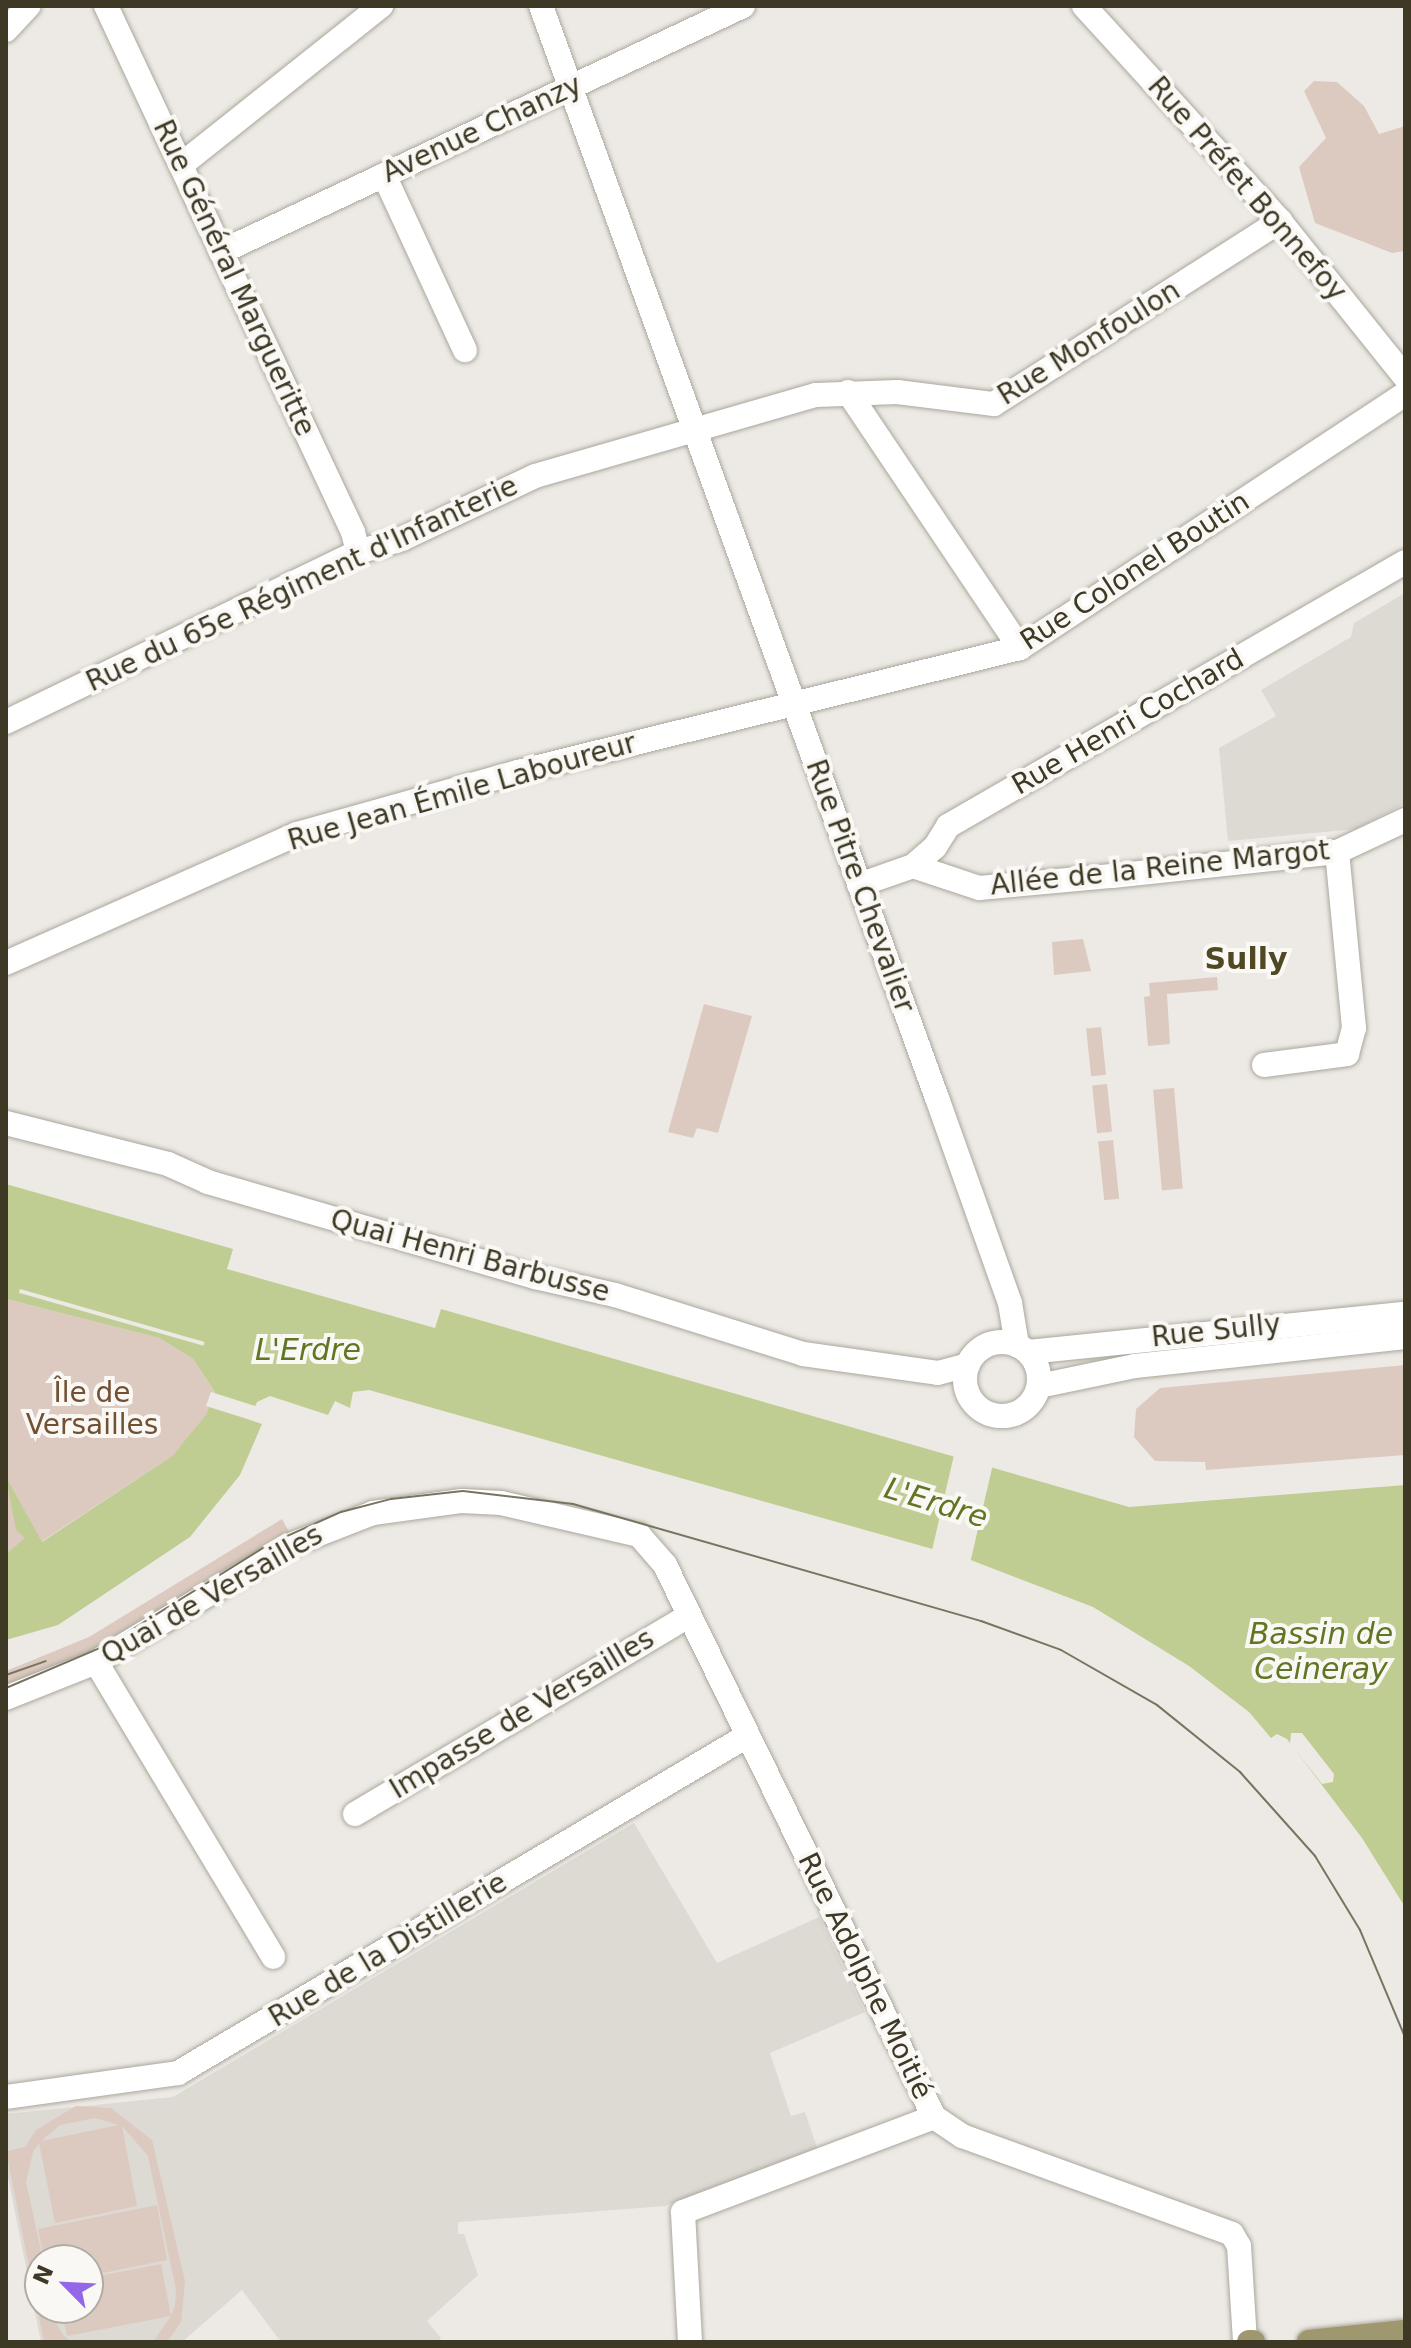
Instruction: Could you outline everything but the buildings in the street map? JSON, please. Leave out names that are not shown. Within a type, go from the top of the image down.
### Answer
[{"type":"main road","points":[[1309,2342],[1405,2332]]},
{"type":"street","points":[[6,30],[28,6]]},
{"type":"street","name":"Rue Général Margueritte","points":[[106,6],[353,532],[358,552]]},
{"type":"street","points":[[181,165],[381,6]]},
{"type":"street","name":"Rue Pitre Chevalier","points":[[541,6],[1006,1292],[1022,1349]]},
{"type":"street","name":"Avenue Chanzy","points":[[221,252],[743,6]]},
{"type":"street","name":"Rue Préfet Bonnefoy","points":[[1084,6],[1280,221],[1405,377]]},
{"type":"street","points":[[384,175],[465,350]]},
{"type":"street","name":"Rue Monfoulon","points":[[695,430],[816,395],[848,392],[897,392],[994,404],[1280,221]]},
{"type":"street","points":[[848,392],[1020,648]]},
{"type":"street","name":"Rue Colonel Boutin","points":[[794,703],[1020,648],[1405,394]]},
{"type":"street","name":"Rue du 65e Régiment d'Infanterie","points":[[6,722],[358,552],[402,539],[535,476],[695,430]]},
{"type":"street","name":"Rue Henri Cochard","points":[[859,885],[913,866],[948,826],[1405,562]]},
{"type":"street","name":"Rue Jean Émile Laboureur","points":[[6,963],[297,834],[518,772],[794,703]]},
{"type":"street","name":"Allée de la Reine Margot","points":[[913,866],[979,888],[1337,852],[1405,820]]},
{"type":"street","points":[[1264,1065],[1347,1054],[1354,1028],[1337,852]]},
{"type":"street","name":"Quai Henri Barbusse","points":[[6,1123],[168,1164],[208,1182],[535,1277],[615,1295],[803,1354],[938,1373],[968,1365]]},
{"type":"street","name":"Rue Sully","points":[[1022,1349],[1405,1314]]},
{"type":"street","name":"Rue Sully","points":[[1039,1386],[1135,1366],[1405,1337]]},
{"type":"street","points":[[990,1344],[1022,1349],[1037,1368],[1039,1386],[1028,1405],[1009,1415],[985,1412],[970,1396],[968,1365],[990,1344]]},
{"type":"street","name":"Quai Henri Barbusse","points":[[938,1373],[945,1385],[970,1396]]},
{"type":"street","name":"Quai de Versailles","points":[[6,1698],[96,1662],[288,1546],[373,1513],[462,1501],[501,1503],[597,1522],[639,1535],[654,1547]]},
{"type":"street","name":"Rue Adolphe Moitié","points":[[654,1547],[934,2117],[962,2136],[1232,2234],[1239,2246],[1243,2287],[1255,2313],[1250,2342]]},
{"type":"street","name":"Impasse de Versailles","points":[[355,1814],[689,1616]]},
{"type":"street","points":[[96,1662],[273,1957]]},
{"type":"street","name":"Rue de la Distillerie","points":[[6,2097],[154,2081],[191,2067],[747,1736]]},
{"type":"street","points":[[690,2342],[683,2212],[934,2117]]},
{"type":"shaded area","points":[[1405,593],[1405,803],[1356,829],[1228,841],[1219,748],[1276,716],[1261,690],[1351,637],[1354,623]]},
{"type":"shaded area","points":[[634,1823],[717,1963],[819,1917],[865,2012],[770,2053],[791,2116],[805,2112],[817,2148],[665,2206],[458,2222],[458,2234],[464,2234],[478,2275],[427,2321],[441,2338],[438,2342],[281,2342],[242,2290],[182,2342],[41,2342],[37,2324],[104,2324],[104,2244],[24,2244],[24,2257],[6,2167],[6,2114],[173,2097]]},
{"type":"green space","points":[[1314,81],[1337,82],[1364,106],[1379,134],[1405,126],[1405,251],[1392,253],[1315,223],[1299,167],[1326,138],[1304,91]]},
{"type":"green space","points":[[1083,939],[1091,971],[1054,975],[1052,942]]},
{"type":"green space","points":[[1217,977],[1218,990],[1167,994],[1170,1044],[1148,1046],[1144,997],[1150,996],[1149,983]]},
{"type":"green space","points":[[704,1004],[752,1016],[718,1133],[697,1128],[693,1138],[668,1132]]},
{"type":"green space","points":[[1101,1027],[1106,1075],[1091,1076],[1086,1029]]},
{"type":"green space","points":[[1107,1084],[1112,1132],[1097,1133],[1092,1086]]},
{"type":"green space","points":[[1174,1088],[1183,1189],[1162,1190],[1153,1090]]},
{"type":"green space","points":[[1113,1140],[1119,1199],[1104,1200],[1098,1142]]},
{"type":"green space","name":"Île de Versailles","points":[[6,1299],[161,1338],[193,1359],[215,1392],[207,1415],[172,1456],[41,1542],[33,1534],[6,1554]]},
{"type":"green space","points":[[1405,1365],[1405,1455],[1206,1470],[1205,1462],[1155,1461],[1134,1437],[1136,1409],[1160,1388]]},
{"type":"green space","points":[[282,1519],[292,1537],[159,1618],[6,1693],[6,1671],[89,1637]]},
{"type":"green space","points":[[76,2106],[111,2108],[152,2140],[185,2281],[181,2322],[167,2342],[153,2342],[171,2316],[176,2290],[148,2156],[122,2126],[137,2206],[55,2223],[39,2143],[33,2152],[26,2182],[40,2244],[25,2244],[6,2151],[25,2147],[36,2130]],"holes":[[[95,2118],[119,2125],[41,2141],[60,2125]]]},
{"type":"green space","points":[[157,2205],[167,2260],[104,2273],[104,2244],[41,2244],[38,2229]]},
{"type":"green space","points":[[161,2264],[171,2316],[67,2336],[64,2324],[104,2324],[104,2275]]},
{"type":"green space","points":[[40,2324],[57,2324],[72,2342],[44,2342]]},
{"type":"water","name":"L'Erdre","points":[[6,1184],[233,1249],[227,1269],[435,1328],[441,1309],[1129,1507],[1405,1485],[1405,1907],[1362,1838],[1291,1744],[1322,1784],[1333,1782],[1334,1774],[1302,1733],[1291,1733],[1290,1743],[1277,1734],[1271,1738],[1249,1712],[1189,1666],[1093,1607],[968,1559],[369,1390],[353,1392],[350,1408],[335,1401],[328,1415],[270,1396],[257,1402],[249,1419],[262,1424],[240,1475],[190,1537],[58,1625],[6,1640],[6,1554],[25,1538],[16,1530],[6,1477],[42,1542],[172,1456],[206,1415],[215,1392],[193,1359],[160,1338],[6,1299]]},
{"type":"pier","points":[[20,1289],[205,1342],[203,1346],[19,1293]]},
{"type":"pier","points":[[211,1392],[258,1407],[254,1417],[266,1425],[206,1406]]},
{"type":"pier","points":[[954,1455],[993,1464],[970,1563],[931,1554]]},
{"type":"tram line","points":[[6,1688],[107,1645],[269,1544],[341,1512],[391,1499],[463,1491],[573,1504],[981,1621],[1061,1650],[1157,1705],[1240,1772],[1315,1856],[1360,1930],[1405,2037]]},
{"type":"tram line","points":[[6,1675],[46,1661]]},
{"type":"district","name":"Sully","points":[[1246,959]]},
{"type":"water label","name":"Bassin de Ceineray","points":[[1321,1651]]}]
